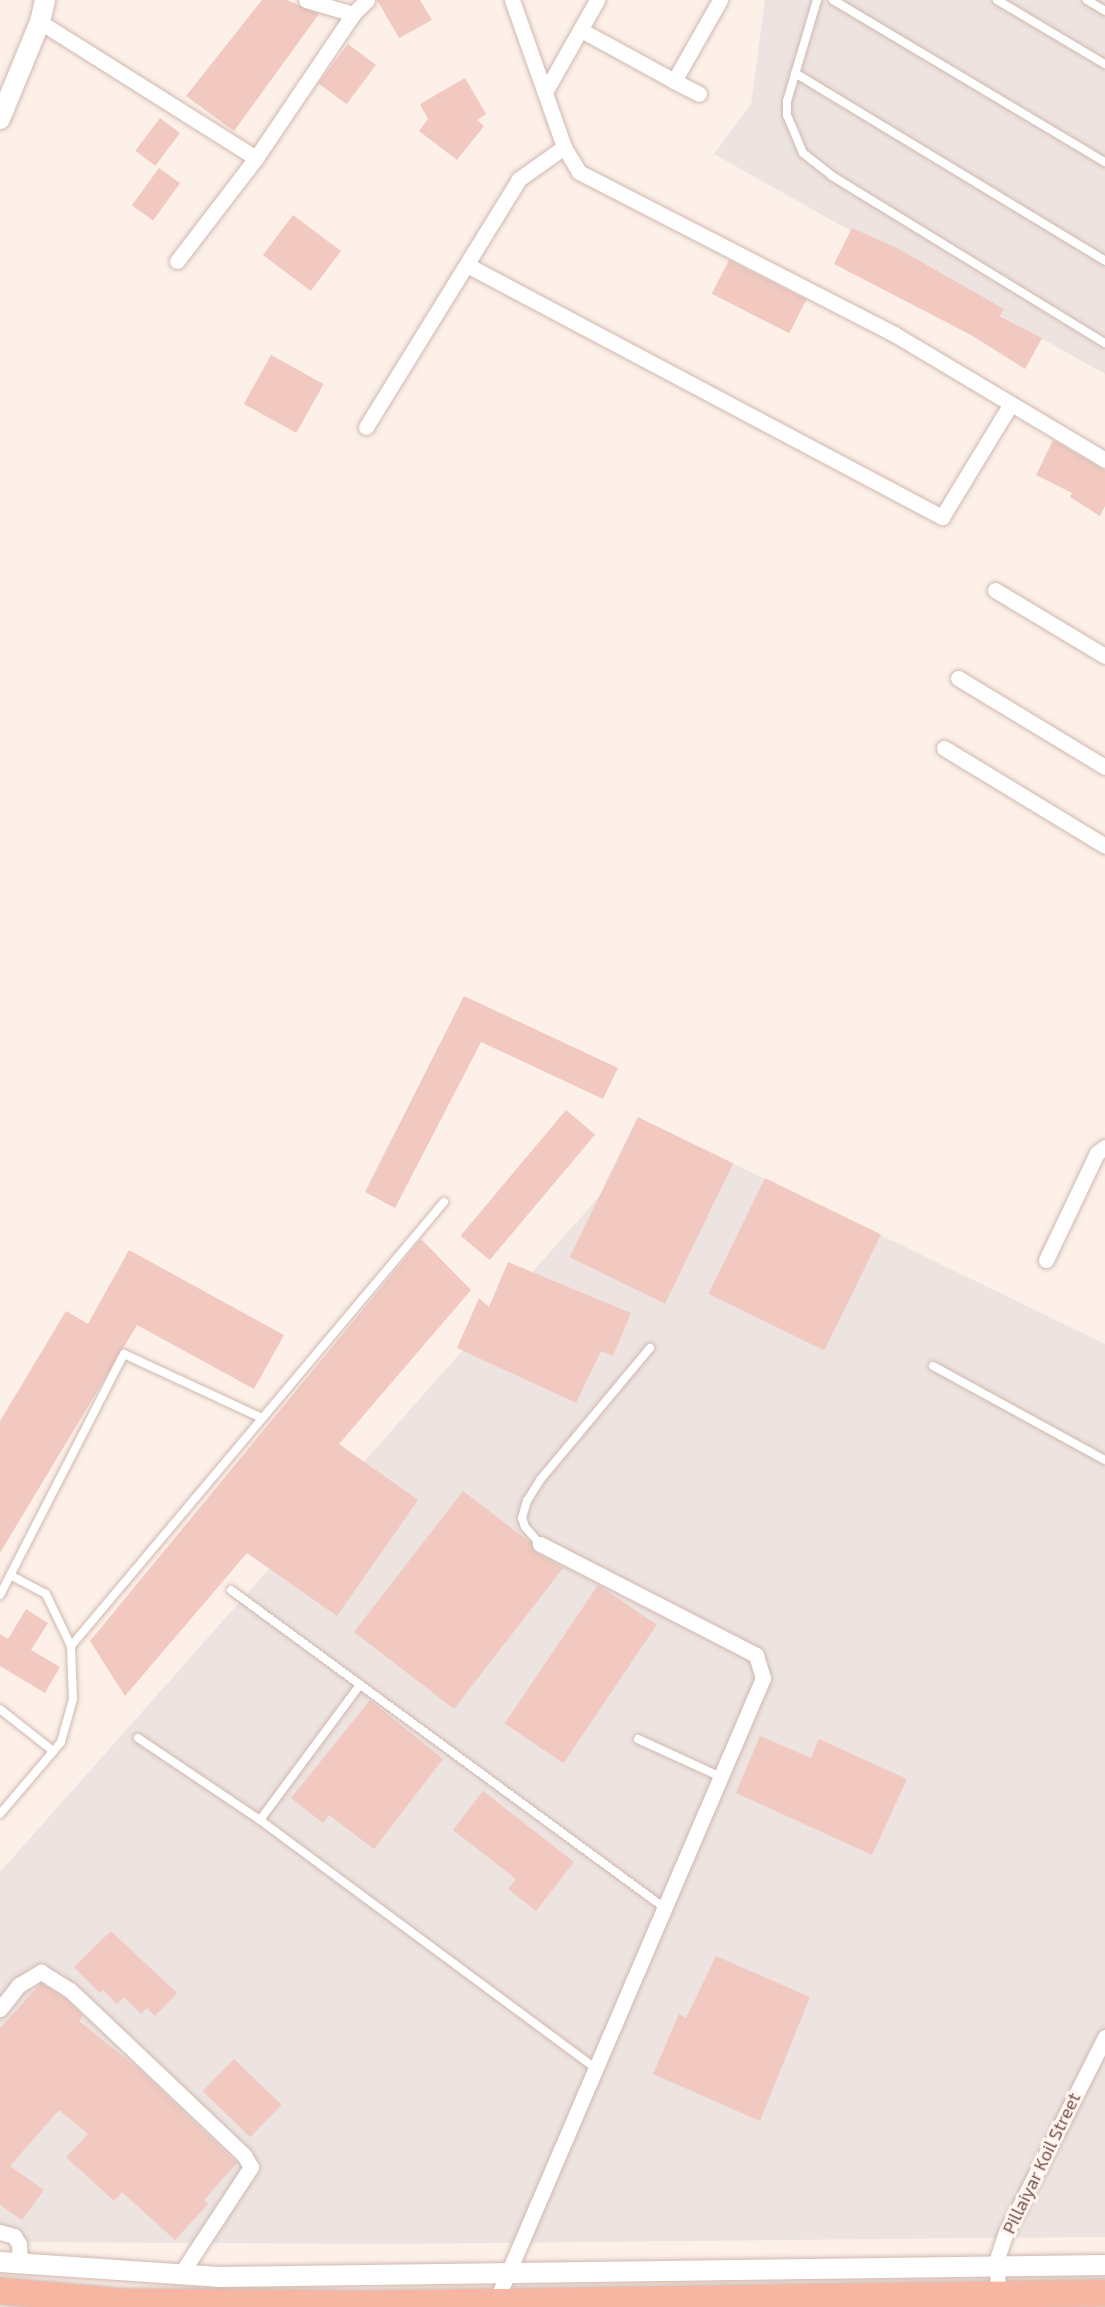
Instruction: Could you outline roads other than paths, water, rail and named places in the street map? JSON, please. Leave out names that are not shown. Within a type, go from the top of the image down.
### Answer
[{"type":"highway","points":[[0,2291],[122,2302],[321,2305],[1105,2293]]},
{"type":"street","points":[[0,119],[40,22],[45,0]]},
{"type":"street","points":[[306,0],[353,14]]},
{"type":"street","points":[[177,261],[256,158],[353,14],[367,0]]},
{"type":"street","points":[[512,0],[564,147],[579,172],[894,334],[1105,460]]},
{"type":"street","points":[[545,92],[597,0]]},
{"type":"street","points":[[674,81],[720,0]]},
{"type":"street","points":[[40,22],[256,158]]},
{"type":"street","points":[[581,30],[699,94]]},
{"type":"street","points":[[366,427],[519,179],[564,147]]},
{"type":"street","points":[[467,265],[942,517],[1010,405]]},
{"type":"street","points":[[995,590],[1105,656]]},
{"type":"street","points":[[958,678],[1105,767]]},
{"type":"street","points":[[944,748],[1105,846]]},
{"type":"street","points":[[1046,1260],[1097,1153],[1105,1147]]},
{"type":"street","points":[[496,2301],[667,1910],[764,1678],[756,1656],[540,1544]]},
{"type":"street","points":[[0,2009],[20,1985],[41,1972],[70,1990],[244,2155],[251,2167],[180,2275]]},
{"type":"street","name":"Pillaiyar Koil Street","points":[[998,2294],[996,2267],[1014,2216],[1105,2037]]},
{"type":"street","points":[[0,2232],[14,2236],[19,2244],[20,2264]]},
{"type":"street","points":[[0,2262],[180,2275],[324,2276],[1105,2265]]},
{"type":"street","points":[[321,2305],[324,2276]]},
{"type":"lane","points":[[817,0],[786,101],[788,115],[803,153],[815,165],[1105,343]]},
{"type":"lane","points":[[833,0],[1105,162]]},
{"type":"lane","points":[[997,0],[1105,64]]},
{"type":"lane","points":[[1087,0],[1105,11]]},
{"type":"lane","points":[[795,72],[1105,261]]},
{"type":"lane","points":[[72,1646],[444,1202]]},
{"type":"lane","points":[[540,1544],[525,1527],[522,1518],[527,1501],[540,1480],[650,1348]]},
{"type":"lane","points":[[0,1595],[12,1576],[124,1354],[262,1418]]},
{"type":"lane","points":[[933,1366],[1105,1460]]},
{"type":"lane","points":[[0,1814],[61,1742],[73,1699],[72,1646],[46,1594],[12,1576]]},
{"type":"lane","points":[[231,1590],[667,1910]]},
{"type":"lane","points":[[260,1820],[360,1685]]},
{"type":"lane","points":[[0,1709],[53,1751]]},
{"type":"lane","points":[[138,1738],[260,1820],[598,2070]]},
{"type":"lane","points":[[638,1738],[722,1778]]}]
